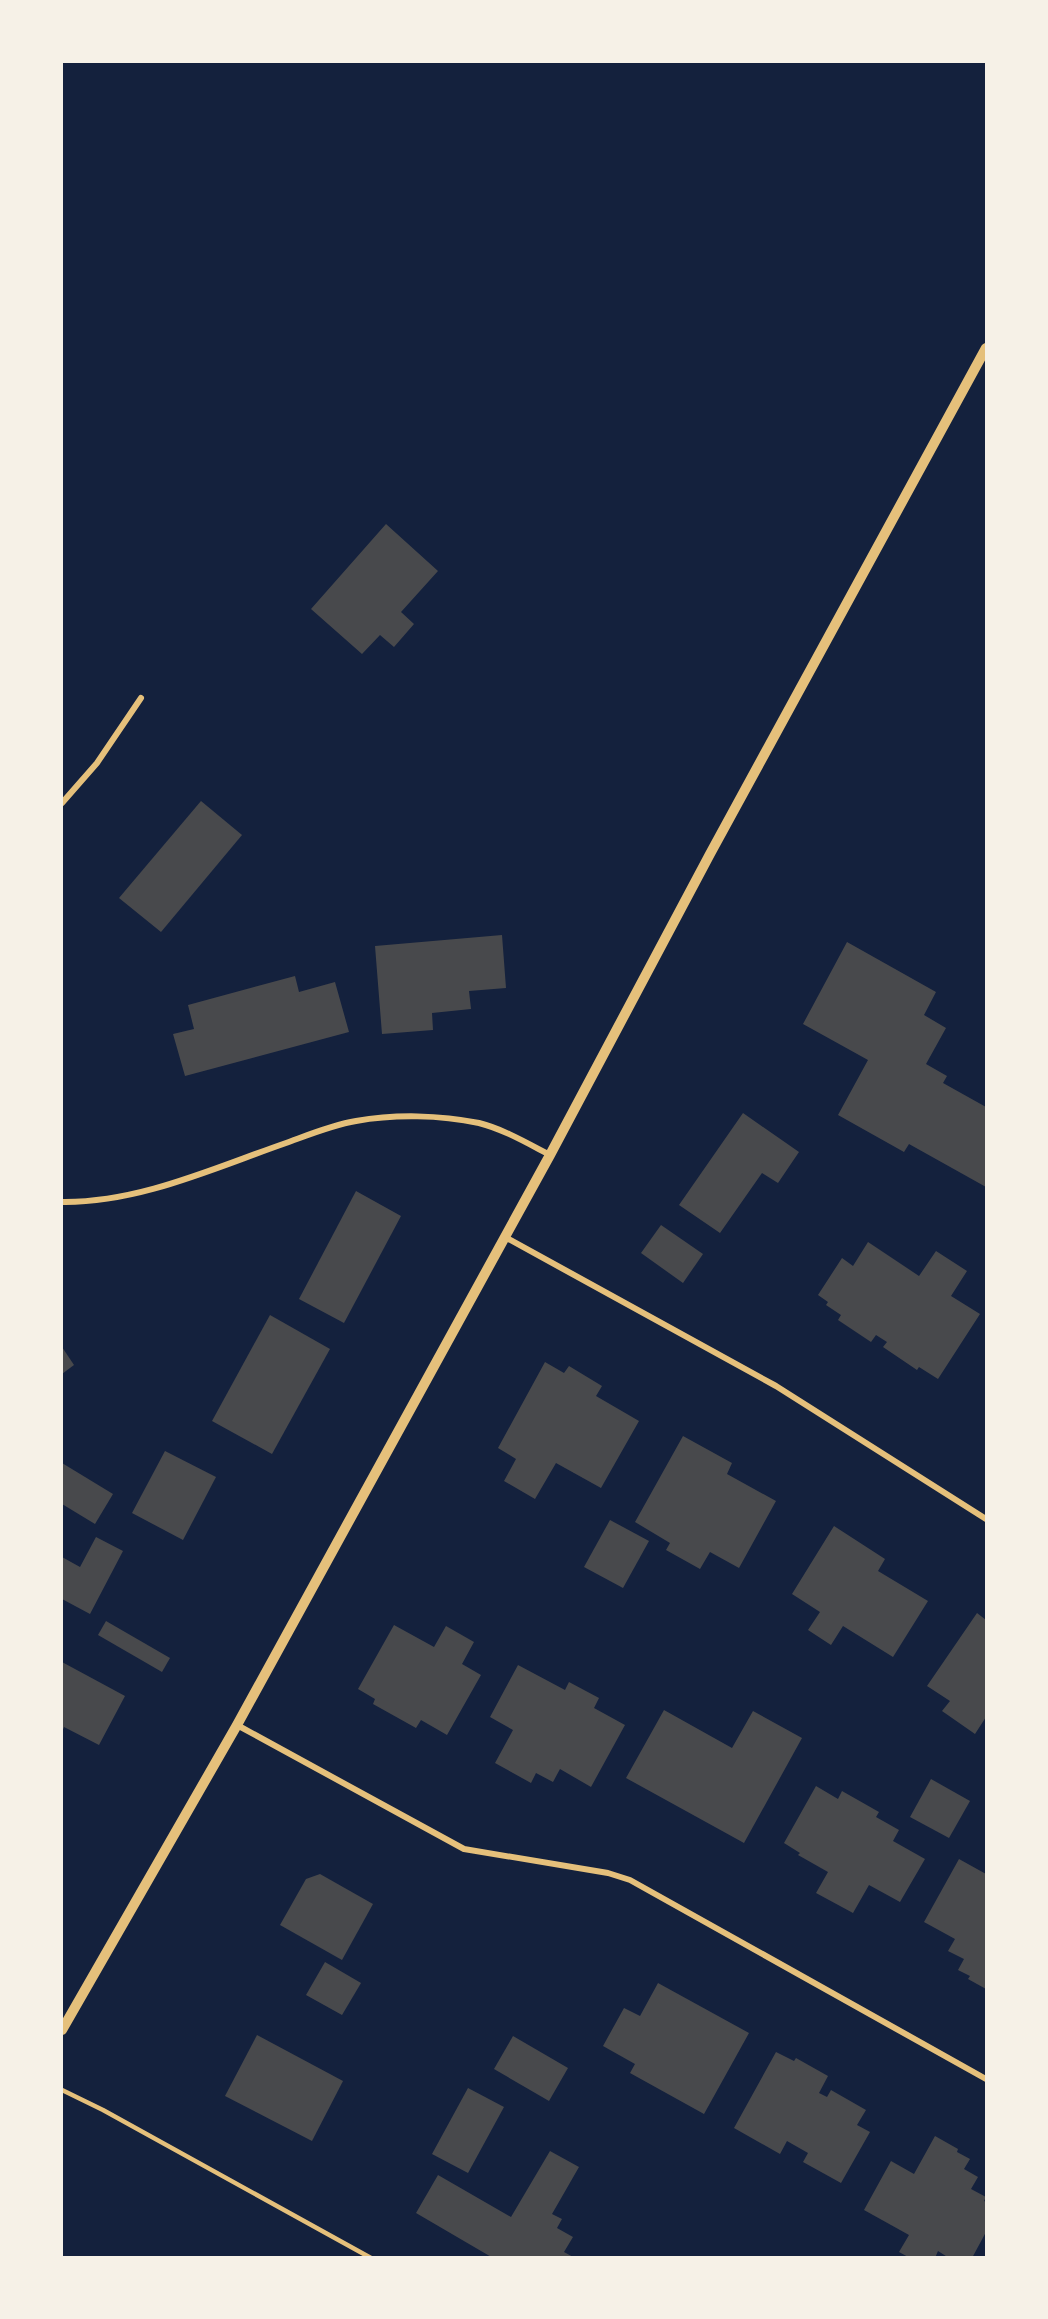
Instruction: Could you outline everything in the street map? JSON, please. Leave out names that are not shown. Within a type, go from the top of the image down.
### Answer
[{"type":"street","points":[[62,2030],[237,1725],[550,1155],[715,843],[987,348]]},
{"type":"street","points":[[62,803],[97,763],[141,698]]},
{"type":"street","points":[[62,1202],[119,1197],[176,1182],[355,1121],[399,1117],[440,1118],[480,1123],[550,1155]]},
{"type":"street","points":[[505,1237],[776,1386],[987,1519]]},
{"type":"street","points":[[237,1725],[464,1850],[608,1873],[630,1880],[987,2079]]},
{"type":"lane","points":[[62,2090],[103,2110],[371,2258]]},
{"type":"building","points":[[386,524],[438,571],[401,612],[414,624],[394,647],[380,635],[362,654],[311,609]]},
{"type":"building","points":[[201,801],[242,835],[161,932],[119,898]]},
{"type":"building","points":[[502,935],[506,988],[469,991],[471,1009],[432,1013],[433,1030],[382,1034],[375,946]]},
{"type":"building","points":[[847,942],[936,992],[924,1015],[946,1028],[926,1064],[947,1076],[943,1083],[986,1107],[986,1187],[909,1144],[904,1152],[838,1115],[868,1060],[803,1024]]},
{"type":"building","points":[[295,976],[299,992],[335,982],[349,1032],[185,1076],[173,1034],[194,1029],[188,1005]]},
{"type":"building","points":[[743,1113],[799,1152],[778,1183],[762,1173],[720,1233],[679,1205]]},
{"type":"building","points":[[356,1191],[401,1216],[344,1323],[299,1299]]},
{"type":"building","points":[[661,1225],[703,1254],[683,1283],[641,1253]]},
{"type":"building","points":[[868,1242],[919,1276],[936,1251],[967,1271],[951,1296],[980,1314],[938,1379],[919,1367],[917,1370],[883,1347],[887,1342],[876,1335],[871,1342],[838,1320],[841,1315],[826,1305],[828,1302],[818,1295],[842,1258],[853,1266]]},
{"type":"building","points":[[270,1315],[330,1349],[272,1454],[212,1421]]},
{"type":"building","points":[[62,1347],[74,1365],[62,1374]]},
{"type":"building","points":[[545,1362],[564,1373],[569,1366],[602,1386],[596,1396],[639,1421],[601,1488],[556,1463],[535,1499],[504,1481],[516,1459],[498,1448]]},
{"type":"building","points":[[683,1436],[732,1463],[727,1474],[776,1501],[739,1568],[710,1552],[700,1569],[666,1550],[670,1543],[635,1522]]},
{"type":"building","points":[[165,1451],[216,1477],[183,1540],[132,1513]]},
{"type":"building","points":[[62,1463],[113,1494],[95,1524],[62,1504]]},
{"type":"building","points":[[610,1520],[649,1541],[623,1588],[584,1567]]},
{"type":"building","points":[[834,1526],[885,1559],[878,1571],[928,1601],[893,1657],[843,1626],[831,1645],[808,1630],[820,1612],[792,1594]]},
{"type":"building","points":[[96,1537],[123,1551],[90,1614],[62,1599],[62,1557],[80,1567]]},
{"type":"building","points":[[977,1613],[986,1620],[986,1717],[975,1734],[942,1711],[950,1701],[927,1686]]},
{"type":"building","points":[[106,1621],[170,1658],[162,1672],[98,1635]]},
{"type":"building","points":[[394,1625],[434,1647],[446,1626],[474,1642],[462,1664],[481,1675],[447,1735],[421,1720],[416,1728],[373,1704],[375,1699],[358,1689]]},
{"type":"building","points":[[62,1662],[125,1696],[99,1745],[64,1727],[62,1732]]},
{"type":"building","points":[[518,1665],[565,1690],[569,1682],[599,1698],[594,1708],[625,1725],[591,1787],[560,1769],[553,1782],[536,1773],[531,1783],[495,1763],[513,1730],[490,1717]]},
{"type":"building","points":[[664,1710],[732,1748],[753,1711],[802,1738],[744,1843],[626,1778]]},
{"type":"building","points":[[931,1779],[970,1801],[949,1838],[910,1817]]},
{"type":"building","points":[[816,1786],[838,1799],[842,1791],[879,1812],[876,1817],[899,1830],[893,1841],[925,1859],[900,1902],[869,1885],[853,1913],[816,1893],[828,1872],[798,1855],[800,1853],[784,1843]]},
{"type":"building","points":[[959,1859],[986,1874],[986,1989],[968,1979],[970,1976],[958,1970],[964,1959],[948,1951],[955,1939],[924,1922]]},
{"type":"building","points":[[320,1874],[373,1904],[342,1960],[280,1925],[306,1879]]},
{"type":"building","points":[[325,1962],[361,1983],[342,2015],[306,1995]]},
{"type":"building","points":[[658,1983],[749,2033],[704,2114],[630,2073],[635,2064],[603,2046],[624,2008],[640,2016]]},
{"type":"building","points":[[257,2035],[343,2081],[312,2141],[225,2096]]},
{"type":"building","points":[[513,2036],[568,2068],[549,2101],[494,2069]]},
{"type":"building","points":[[776,2052],[794,2061],[796,2058],[828,2076],[819,2093],[827,2097],[831,2090],[866,2110],[857,2125],[870,2132],[841,2183],[803,2162],[808,2153],[787,2141],[780,2154],[734,2128]]},
{"type":"building","points":[[468,2088],[504,2107],[468,2173],[432,2154]]},
{"type":"building","points":[[935,2136],[970,2159],[964,2169],[978,2177],[971,2189],[986,2197],[984,2201],[986,2202],[986,2232],[972,2258],[949,2258],[938,2251],[935,2258],[910,2258],[899,2252],[909,2235],[864,2210],[891,2161],[914,2174]]},
{"type":"building","points":[[550,2151],[579,2167],[552,2214],[562,2219],[557,2228],[573,2237],[564,2252],[575,2258],[493,2258],[416,2213],[438,2175],[511,2217]]}]
